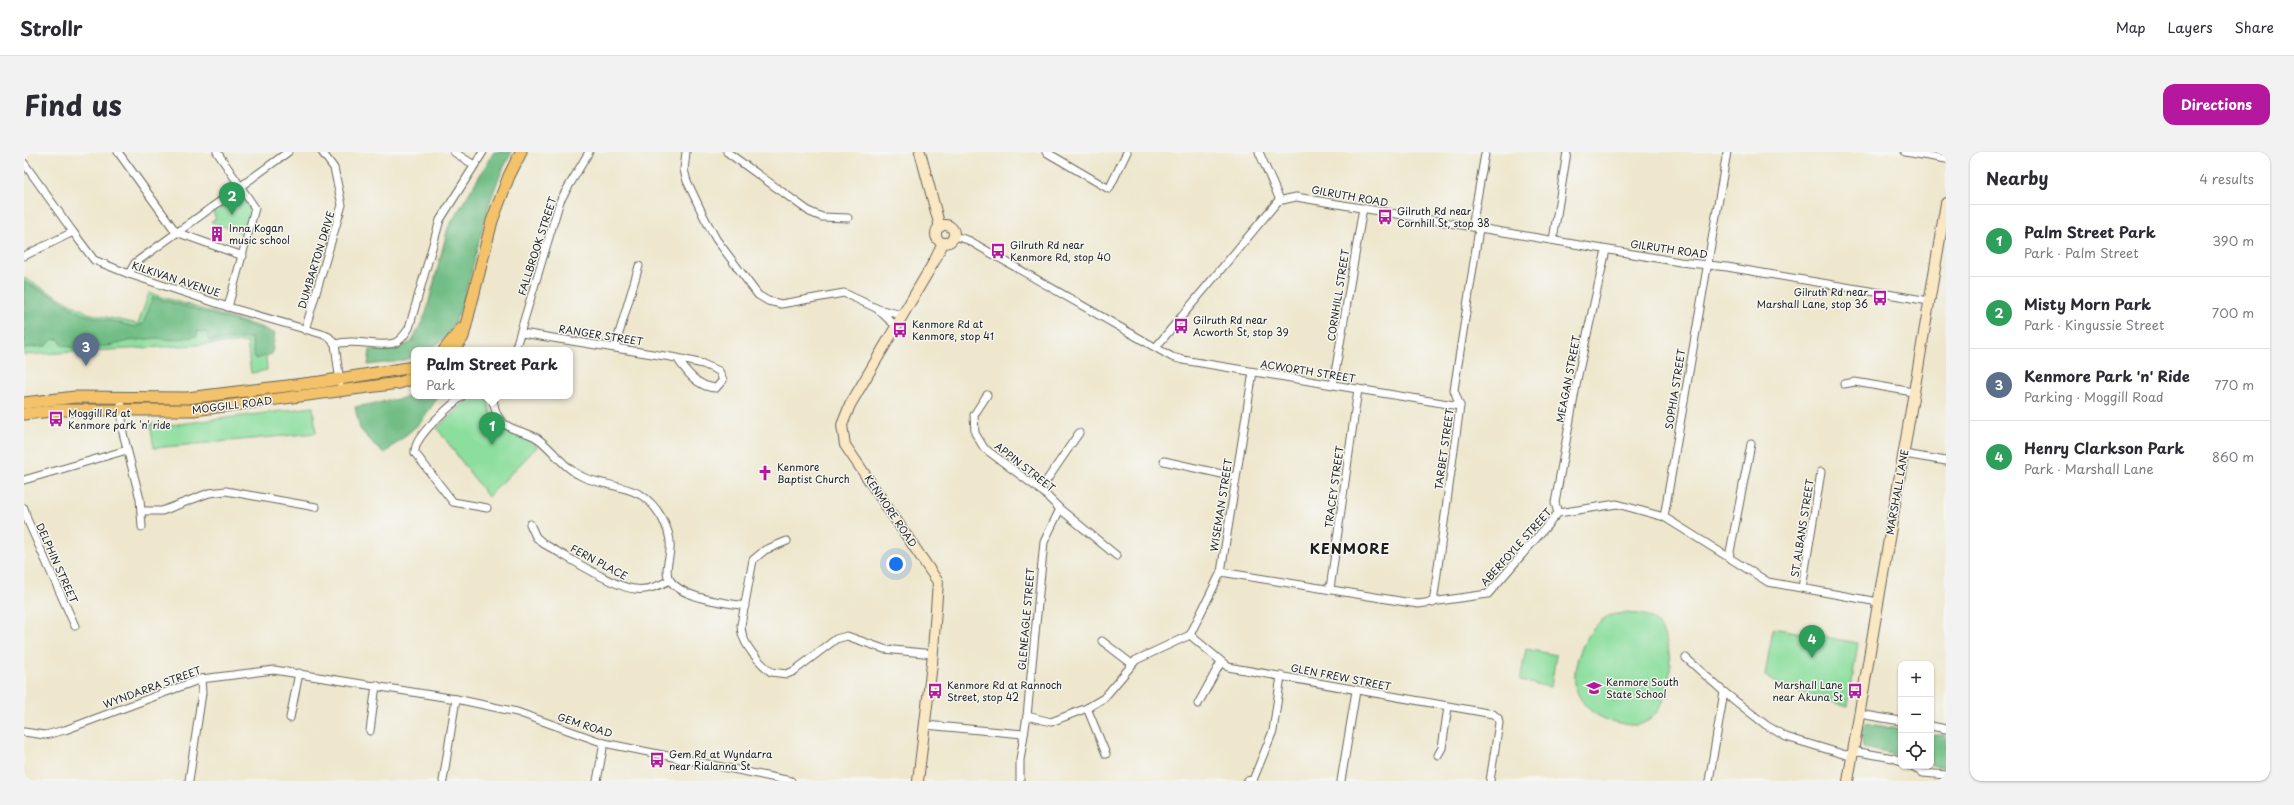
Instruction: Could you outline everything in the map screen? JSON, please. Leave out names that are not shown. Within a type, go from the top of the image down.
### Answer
[{"type":"main road","points":[[456,347],[464,337],[492,222],[509,176],[521,152]]},
{"type":"main road","points":[[446,347],[468,320]]},
{"type":"main road","name":"MOGGILL ROAD","points":[[24,403],[60,398],[187,398],[411,368]]},
{"type":"main road","name":"MOGGILL ROAD","points":[[24,414],[56,410],[194,410],[399,383],[411,379]]},
{"type":"street","points":[[118,152],[176,232],[243,256]]},
{"type":"street","points":[[217,152],[254,204],[256,212],[228,307]]},
{"type":"street","points":[[129,274],[135,263],[288,152]]},
{"type":"street","name":"DUMBARTON DRIVE","points":[[305,330],[342,205],[334,168],[322,152]]},
{"type":"street","points":[[454,152],[474,165]]},
{"type":"street","points":[[341,391],[335,344],[352,341],[394,344],[402,339],[409,328],[440,220],[483,152]]},
{"type":"street","name":"FALLBROOK STREET","points":[[516,347],[522,332],[560,201],[589,152]]},
{"type":"street","points":[[686,152],[684,170],[687,181],[704,217],[716,239],[758,295],[781,304],[844,292],[876,308],[902,315]]},
{"type":"street","points":[[727,152],[810,212],[822,217],[848,218]]},
{"type":"street","points":[[920,152],[940,227],[937,232],[937,237],[943,243],[949,242],[954,236]]},
{"type":"street","points":[[1046,152],[1109,189],[1127,152]]},
{"type":"street","points":[[954,236],[968,240],[1156,347],[1280,200],[1259,152]]},
{"type":"street","points":[[1552,240],[1566,152]]},
{"type":"street","name":"SOPHIA STREET","points":[[1664,517],[1727,152]]},
{"type":"street","points":[[1905,152],[1946,159]]},
{"type":"street","points":[[1472,227],[1485,154]]},
{"type":"street","name":"KILKIVAN AVENUE","points":[[24,163],[94,260],[129,274],[228,307],[330,337],[335,344]]},
{"type":"street","name":"GILRUTH ROAD","points":[[1280,200],[1296,197],[1606,250],[1707,266],[1727,267],[1929,301]]},
{"type":"street","name":"MARSHALL LANE","points":[[1848,781],[1946,203]]},
{"type":"street","name":"CORNHILL STREET","points":[[1333,385],[1363,208]]},
{"type":"street","points":[[940,227],[950,227],[954,236]]},
{"type":"street","name":"TARBET STREET","points":[[1433,603],[1460,406],[1454,390],[1479,229]]},
{"type":"street","points":[[24,256],[73,232]]},
{"type":"street","name":"KENMORE ROAD","points":[[918,781],[933,654],[938,582],[845,445],[841,431],[844,416],[935,260],[943,243]]},
{"type":"street","name":"MEAGAN STREET","points":[[1558,513],[1555,503],[1578,375],[1606,250]]},
{"type":"street","points":[[615,347],[639,266]]},
{"type":"street","points":[[876,308],[896,326]]},
{"type":"street","name":"RANGER STREET","points":[[522,332],[615,347],[677,358],[703,364],[719,371],[723,380],[716,388],[706,387],[687,373],[677,358]]},
{"type":"street","name":"ACWORTH STREET","points":[[1156,347],[1183,360],[1460,406]]},
{"type":"street","name":"WISEMAN STREET","points":[[1190,635],[1221,572],[1253,372]]},
{"type":"street","points":[[1844,384],[1855,382],[1913,392]]},
{"type":"street","name":"TRACEY STREET","points":[[1330,589],[1358,389]]},
{"type":"street","name":"APPIN STREET","points":[[987,395],[974,415],[975,433],[984,448],[1040,490],[1060,509],[1117,556]]},
{"type":"street","points":[[121,397],[127,450],[140,499],[142,527]]},
{"type":"street","points":[[459,399],[420,436],[414,449],[415,453],[454,502],[487,508]]},
{"type":"street","points":[[494,399],[497,415],[502,422],[536,438],[567,468],[602,484],[640,494],[648,501],[663,521],[670,539],[667,571],[670,580],[677,586],[704,599],[744,606]]},
{"type":"street","points":[[1040,490],[1079,433]]},
{"type":"street","points":[[1729,557],[1751,444]]},
{"type":"street","points":[[24,480],[127,450]]},
{"type":"street","points":[[1904,454],[1946,461]]},
{"type":"street","points":[[1164,461],[1235,477]]},
{"type":"street","name":"ST ALBANS STREET","points":[[1802,588],[1821,472]]},
{"type":"street","points":[[141,511],[162,511],[209,493],[226,491],[316,508]]},
{"type":"street","name":"ABERFOYLE STREET","points":[[1221,572],[1418,604],[1488,594],[1558,513],[1617,504],[1664,517],[1768,582],[1878,602]]},
{"type":"street","name":"DELPHIN STREET","points":[[24,508],[27,519],[75,626]]},
{"type":"street","name":"GLENEAGLE STREET","points":[[1020,781],[1020,760],[1027,716],[1044,542],[1060,509]]},
{"type":"street","name":"FERN PLACE","points":[[530,524],[536,537],[544,544],[618,584],[636,590],[648,589],[670,580]]},
{"type":"street","points":[[787,541],[765,550],[753,560],[744,606],[741,634],[745,642],[765,667],[779,674],[794,671],[836,639],[847,636],[884,649],[933,654]]},
{"type":"street","points":[[1027,716],[1051,722],[1087,708],[1104,698],[1132,664],[1143,655],[1190,635]]},
{"type":"street","name":"GLEN FREW STREET","points":[[1190,635],[1228,667],[1356,691],[1493,714],[1498,718],[1499,723],[1490,781]]},
{"type":"street","points":[[1102,641],[1132,664]]},
{"type":"street","points":[[1686,658],[1724,692],[1766,725],[1786,737],[1845,754],[1860,752],[1893,758],[1898,760]]},
{"type":"street","points":[[1198,704],[1221,662]]},
{"type":"street","name":"WYNDARRA STREET","points":[[24,732],[45,735],[65,730],[201,679],[274,670],[376,685],[456,699]]},
{"type":"street","points":[[290,718],[299,673]]},
{"type":"street","points":[[1251,781],[1273,731],[1281,676]]},
{"type":"street","points":[[189,781],[202,693],[201,679]]},
{"type":"street","points":[[370,730],[376,685]]},
{"type":"street","points":[[1341,781],[1356,691]]},
{"type":"street","points":[[1709,781],[1724,692]]},
{"type":"street","points":[[443,781],[456,699]]},
{"type":"street","name":"GEM ROAD","points":[[456,699],[517,712],[604,743],[791,781]]},
{"type":"street","points":[[1438,756],[1442,748],[1448,707]]},
{"type":"street","points":[[1087,708],[1106,754]]},
{"type":"street","points":[[1859,714],[1898,720]]},
{"type":"street","points":[[925,725],[1024,734]]},
{"type":"street","points":[[1934,727],[1946,729]]},
{"type":"street","points":[[597,781],[604,743]]},
{"type":"street","points":[[1916,769],[1924,773],[1946,775]]},
{"type":"street","points":[[1922,781],[1924,773]]},
{"type":"green space","points":[[494,152],[512,152],[504,166],[492,197],[464,299],[459,314],[448,334],[441,342],[431,347],[411,347],[411,357],[401,361],[368,365],[370,350],[394,350],[412,342],[426,313],[448,228]]},
{"type":"green space","points":[[238,195],[242,197],[252,210],[245,234],[211,222],[216,219],[213,212]]},
{"type":"green space","points":[[24,278],[88,313],[138,324],[149,293],[264,328],[267,370],[251,373],[247,342],[24,355]]},
{"type":"green space","points":[[24,282],[55,297],[82,314],[135,327],[143,324],[153,297],[275,333],[272,354],[255,359],[251,338],[209,341],[207,333],[198,331],[197,336],[172,340],[157,338],[128,341],[109,346],[74,348],[62,345],[59,339],[53,339],[46,346],[24,348]]},
{"type":"green space","points":[[411,397],[411,399],[437,399],[420,423],[385,453],[380,451],[360,429],[355,407]]},
{"type":"green space","points":[[469,399],[486,399],[488,400],[495,422],[501,428],[529,440],[537,447],[488,497],[437,428]]},
{"type":"green space","points":[[313,407],[316,433],[154,448],[150,424],[171,425]]},
{"type":"green space","points":[[1626,613],[1647,616],[1659,627],[1666,640],[1669,656],[1670,674],[1667,690],[1661,705],[1652,717],[1637,725],[1611,721],[1597,715],[1582,701],[1576,687],[1576,665],[1585,642],[1591,632],[1607,617],[1615,614]]},
{"type":"green space","points":[[1773,628],[1858,643],[1848,706],[1787,689],[1765,676]]},
{"type":"green space","points":[[1526,649],[1556,655],[1551,687],[1520,681]]},
{"type":"green space","points":[[1866,723],[1898,729],[1898,755],[1863,748],[1861,730]]},
{"type":"green space","points":[[1934,735],[1946,735],[1946,768],[1934,766]]},
{"type":"place","name":"Misty Morn Park","points":[[232,215]]},
{"type":"place","name":"Gilruth Rd near Cornhill St, stop 38","points":[[1385,217]]},
{"type":"place","name":"Inna Kogan music school","points":[[217,234]]},
{"type":"place","name":"Gilruth Rd near Kenmore Rd, stop 40","points":[[998,251]]},
{"type":"place","name":"Gilruth Rd near Marshall Lane, stop 36","points":[[1880,298]]},
{"type":"place","name":"Gilruth Rd near Acworth St, stop 39","points":[[1181,326]]},
{"type":"place","name":"Kenmore Rd at Kenmore, stop 41","points":[[900,330]]},
{"type":"place","name":"Kenmore Park 'n' Ride","points":[[86,366]]},
{"type":"place","name":"Moggill Rd at Kenmore park 'n' ride","points":[[56,419]]},
{"type":"place","name":"Palm Street Park","points":[[492,445]]},
{"type":"place","name":"Kenmore Baptist Church","points":[[765,473]]},
{"type":"place","name":"Henry Clarkson Park","points":[[1812,658]]},
{"type":"place","name":"Kenmore South State School","points":[[1594,688]]},
{"type":"place","name":"Kenmore Rd at Rannoch Street, stop 42","points":[[935,691]]},
{"type":"place","name":"Marshall Lane near Akuna St","points":[[1855,691]]},
{"type":"place","name":"Gem Rd at Wyndarra near Rialanna St","points":[[657,760]]},
{"type":"district","name":"KENMORE","points":[[1350,549]]}]
